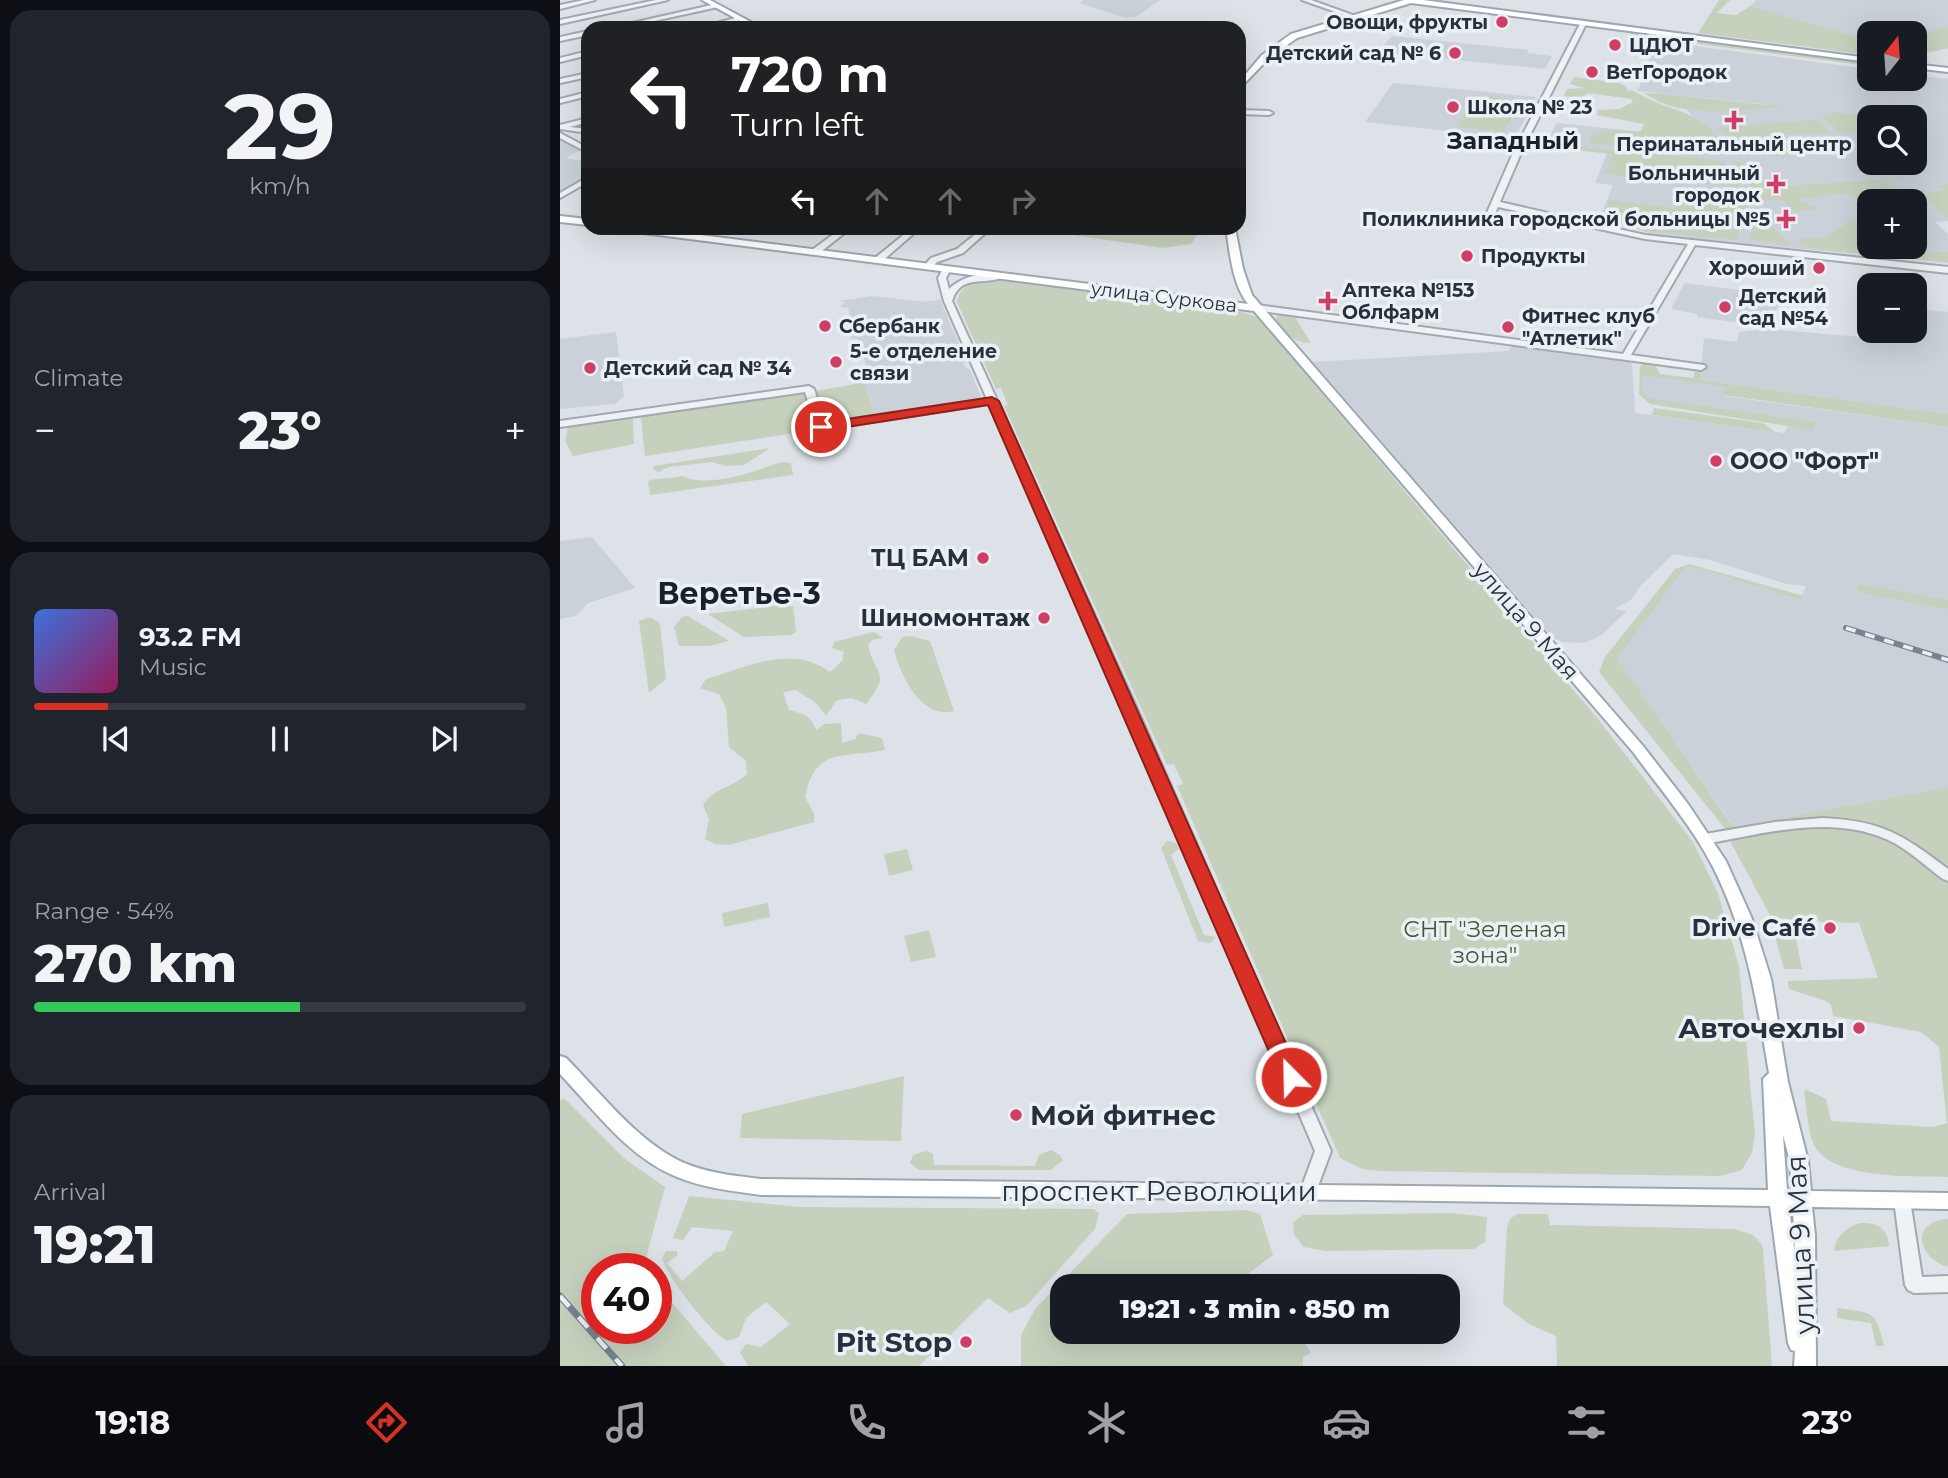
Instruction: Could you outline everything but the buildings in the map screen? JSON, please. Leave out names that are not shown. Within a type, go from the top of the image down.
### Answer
[{"type":"main road","points":[[705,0],[743,21]]},
{"type":"main road","points":[[1246,79],[1265,57],[1290,38],[1408,0],[1857,58]]},
{"type":"main road","points":[[1927,68],[1948,70]]},
{"type":"main road","points":[[560,219],[581,221]]},
{"type":"main road","name":"улица Суркова","points":[[683,235],[1257,308]]},
{"type":"main road","name":"улица 9 Мая","points":[[1232,235],[1247,296],[1638,749],[1705,839],[1735,895],[1762,979],[1771,1042],[1799,1161],[1804,1366]]},
{"type":"main road","name":"улица 9 Мая","points":[[1771,1042],[1776,1198],[1804,1366]]},
{"type":"main road","name":"проспект Революции","points":[[560,1063],[657,1155],[688,1172],[730,1183],[806,1188],[1948,1201]]},
{"type":"street","points":[[560,7],[592,0]]},
{"type":"street","points":[[560,22],[665,0]]},
{"type":"street","points":[[1305,0],[1355,17]]},
{"type":"street","points":[[646,21],[716,6]]},
{"type":"street","points":[[731,21],[739,19]]},
{"type":"street","points":[[1490,215],[1583,24]]},
{"type":"street","points":[[560,40],[581,35]]},
{"type":"street","points":[[560,60],[581,55]]},
{"type":"street","points":[[560,81],[581,76]]},
{"type":"street","points":[[560,101],[581,96]]},
{"type":"street","points":[[1246,112],[1269,113]]},
{"type":"street","points":[[560,127],[581,122]]},
{"type":"street","points":[[560,127],[581,130]]},
{"type":"street","points":[[560,135],[581,147]]},
{"type":"street","points":[[560,196],[581,183]]},
{"type":"street","points":[[1497,204],[1631,234],[1948,270]]},
{"type":"street","points":[[815,252],[838,235]]},
{"type":"street","points":[[878,260],[908,235]]},
{"type":"street","points":[[927,267],[934,260],[964,248],[979,235]]},
{"type":"street","points":[[1626,356],[1693,242]]},
{"type":"street","points":[[947,269],[942,278],[948,301],[1127,700],[1323,1151],[1308,1192]]},
{"type":"street","points":[[948,301],[950,293],[965,282],[1002,277]]},
{"type":"street","name":"улица Суркова","points":[[1257,308],[1701,367]]},
{"type":"street","points":[[560,424],[809,389],[821,427],[992,401]]},
{"type":"street","points":[[1705,839],[1801,825],[1846,824],[1890,836],[1948,876]]},
{"type":"street","points":[[1902,1200],[1914,1284],[1948,1284]]},
{"type":"shaded area","points":[[1083,0],[1161,0],[1135,17],[1125,18],[1080,3]]},
{"type":"shaded area","points":[[1757,0],[1948,0],[1948,26],[1927,32],[1927,21],[1857,21],[1857,37],[1750,6]]},
{"type":"shaded area","name":"Детский сад № 6","points":[[1392,36],[1528,50],[1527,53],[1552,56],[1545,69],[1378,52]]},
{"type":"shaded area","name":"Больничный городок","points":[[1656,41],[1857,67],[1857,91],[1927,91],[1927,76],[1948,79],[1948,221],[1935,222],[1948,234],[1948,263],[1907,259],[1927,259],[1927,189],[1857,189],[1857,254],[1649,234],[1602,213],[1613,185],[1595,183],[1608,151],[1547,145],[1556,123],[1635,131],[1633,146],[1724,154],[1687,110],[1770,105],[1638,91]]},
{"type":"shaded area","name":"Школа № 23","points":[[1393,83],[1536,97],[1515,138],[1365,122]]},
{"type":"shaded area","points":[[560,136],[581,148],[566,158],[581,161],[581,179],[560,192]]},
{"type":"shaded area","name":"Детский сад №54","points":[[1685,283],[1786,296],[1764,326],[1697,317],[1697,314],[1671,309]]},
{"type":"shaded area","points":[[873,296],[925,302],[940,300],[966,360],[963,365],[970,370],[982,399],[889,415],[875,414],[863,379],[866,373],[861,368],[866,365],[858,339],[851,338],[853,333],[848,331],[854,328],[848,308],[840,307],[845,302],[838,301]]},
{"type":"shaded area","points":[[1927,310],[1948,312],[1948,414],[1700,380],[1704,338],[1737,342],[1739,332],[1766,329],[1857,337],[1857,343],[1927,343]]},
{"type":"shaded area","name":"Детский сад № 34","points":[[616,332],[624,397],[615,404],[560,409],[560,339]]},
{"type":"shaded area","points":[[1513,342],[1629,359],[1632,364],[1635,413],[1784,433],[1788,426],[1814,429],[1814,422],[1646,398],[1641,388],[1645,376],[1725,387],[1724,396],[1948,427],[1948,787],[1734,827],[1616,658],[1687,565],[1801,600],[1806,586],[1787,584],[1710,560],[1673,554],[1640,586],[1631,600],[1614,609],[1627,611],[1602,635],[1585,643],[1562,642],[1552,637],[1313,362],[1509,351]]},
{"type":"shaded area","points":[[592,537],[635,588],[588,603],[576,616],[560,619],[560,541]]},
{"type":"green space","points":[[1719,0],[1730,0],[1717,13],[1736,15],[1750,6],[1857,37],[1857,53],[1698,33]]},
{"type":"green space","points":[[1948,26],[1948,48],[1927,53],[1927,32]]},
{"type":"green space","points":[[1631,33],[1857,61],[1857,64],[1629,35]]},
{"type":"green space","points":[[1574,77],[1619,83],[1627,87],[1627,91],[1632,90],[1695,118],[1718,136],[1729,151],[1711,151],[1712,146],[1705,143],[1693,146],[1697,150],[1685,152],[1589,143],[1590,137],[1596,134],[1608,131],[1641,131],[1644,124],[1597,115],[1598,110],[1619,109],[1633,102],[1631,99],[1588,93],[1581,98],[1564,96],[1567,89],[1584,88],[1570,84]]},
{"type":"green space","points":[[1644,93],[1785,107],[1731,111],[1694,110],[1659,102]]},
{"type":"green space","points":[[1476,95],[1521,100],[1504,132],[1457,127]]},
{"type":"green space","points":[[1830,112],[1857,115],[1857,132],[1841,133],[1821,116],[1831,115]]},
{"type":"green space","points":[[1813,120],[1820,122],[1830,133],[1730,137],[1716,128]]},
{"type":"green space","points":[[1839,137],[1852,151],[1778,156],[1739,149],[1807,144],[1804,140]]},
{"type":"green space","points":[[1551,144],[1717,160],[1725,164],[1740,187],[1681,182],[1684,175],[1693,171],[1643,165],[1636,166],[1633,177],[1605,174],[1612,154],[1548,147]]},
{"type":"green space","points":[[1732,161],[1742,162],[1770,187],[1880,180],[1897,189],[1857,189],[1857,201],[1848,193],[1797,199],[1819,209],[1795,212],[1783,200],[1763,201]]},
{"type":"green space","points":[[1948,184],[1948,220],[1927,198],[1927,191],[1944,191],[1940,185]]},
{"type":"green space","points":[[1679,192],[1721,196],[1723,201],[1740,201],[1747,206],[1736,240],[1647,231],[1603,219],[1609,200],[1672,208],[1677,204]]},
{"type":"green space","points":[[1760,216],[1792,245],[1749,240],[1755,217]]},
{"type":"green space","points":[[1854,220],[1857,222],[1857,253],[1802,247],[1798,243],[1801,239],[1821,238]]},
{"type":"green space","points":[[1072,235],[1197,235],[1191,244],[1163,248]]},
{"type":"green space","points":[[1927,250],[1948,252],[1948,262],[1919,259],[1927,259]]},
{"type":"green space","name":"СНТ \"Зеленая зона\"","points":[[1001,280],[1241,312],[1257,317],[1598,719],[1693,842],[1718,893],[1739,966],[1755,1135],[1752,1153],[1742,1170],[1720,1176],[1379,1171],[1362,1169],[1340,1158],[1177,786],[1183,784],[1174,764],[1167,765],[1004,406],[1008,405],[1001,388],[996,389],[957,302],[963,290],[973,283]]},
{"type":"green space","points":[[1281,313],[1512,344],[1300,317],[1296,319],[1311,343],[1304,343],[1290,336],[1275,319]]},
{"type":"green space","points":[[1654,362],[1660,374],[1693,378],[1696,368],[1701,369],[1700,380],[1948,414],[1948,427],[1723,395],[1725,387],[1645,376],[1641,388],[1647,398],[1815,422],[1813,430],[1650,404],[1639,394],[1640,367],[1644,363]]},
{"type":"green space","points":[[863,379],[875,416],[824,422],[815,391],[851,385]]},
{"type":"green space","points":[[801,392],[806,394],[815,430],[645,456],[641,418],[644,415]]},
{"type":"green space","points":[[1654,408],[1763,423],[1775,432],[1652,415]]},
{"type":"green space","points":[[627,417],[633,419],[634,444],[573,456],[565,441],[568,427]]},
{"type":"green space","points":[[770,448],[744,465],[725,466],[712,462],[669,467],[658,472],[653,469],[654,466]]},
{"type":"green space","points":[[781,462],[791,463],[793,475],[650,495],[648,481],[682,476],[693,480],[718,480]]},
{"type":"green space","points":[[1689,564],[1804,596],[1801,600],[1687,565],[1617,658],[1734,827],[1948,787],[1948,873],[1903,841],[1846,822],[1727,831],[1599,672],[1605,657],[1675,569]]},
{"type":"green space","points":[[1859,584],[1948,600],[1948,609],[1862,593],[1856,589]]},
{"type":"green space","points":[[793,606],[796,632],[791,635],[744,637],[708,614]]},
{"type":"green space","points":[[688,616],[729,641],[709,646],[679,646],[674,627],[682,617]]},
{"type":"green space","points":[[650,617],[660,623],[666,679],[649,693],[639,621]]},
{"type":"green space","points":[[874,632],[883,638],[872,640],[868,645],[880,679],[866,704],[852,698],[837,700],[826,716],[816,703],[796,690],[783,692],[789,710],[806,716],[816,730],[824,724],[841,723],[842,743],[855,739],[859,733],[882,738],[885,750],[834,757],[816,769],[805,797],[814,814],[814,822],[729,845],[715,844],[705,839],[709,819],[703,805],[713,794],[747,774],[746,761],[729,747],[726,708],[719,694],[700,688],[706,679],[752,664],[784,659],[800,659],[830,672],[842,661],[844,652],[832,648],[834,642]]},
{"type":"green space","points":[[910,636],[930,641],[954,711],[932,709],[922,702],[907,682],[894,650],[902,637]]},
{"type":"green space","points":[[1822,826],[1860,831],[1890,841],[1948,880],[1948,1177],[1896,1176],[1855,1170],[1837,1165],[1823,1156],[1814,1145],[1804,1091],[1807,1090],[1826,1099],[1831,1121],[1933,1127],[1947,1123],[1939,1047],[1921,1032],[1833,1016],[1831,1005],[1826,1001],[1789,989],[1788,981],[1878,978],[1859,923],[1819,922],[1818,918],[1802,915],[1798,920],[1771,917],[1729,839]]},
{"type":"green space","points":[[1167,841],[1176,843],[1179,849],[1171,855],[1204,935],[1216,937],[1210,943],[1198,941],[1161,848]]},
{"type":"green space","points":[[907,849],[913,870],[889,876],[884,854]]},
{"type":"green space","points":[[768,903],[770,917],[724,927],[722,913]]},
{"type":"green space","points":[[929,930],[936,957],[911,962],[904,936]]},
{"type":"green space","points":[[1779,930],[1795,934],[1802,969],[1784,969],[1774,932]]},
{"type":"green space","points":[[904,1076],[901,1141],[740,1138],[742,1114]]},
{"type":"green space","points":[[564,1098],[625,1159],[665,1187],[647,1253],[581,1253],[581,1344],[672,1344],[672,1303],[726,1366],[560,1366],[560,1101]]},
{"type":"green space","points":[[1051,1150],[1063,1160],[1051,1170],[919,1170],[910,1163],[913,1155],[926,1151],[933,1154],[934,1165],[1035,1166],[1039,1155]]},
{"type":"green space","points":[[689,1196],[801,1207],[1094,1209],[1099,1213],[1095,1229],[1055,1274],[1050,1274],[1050,1279],[1026,1306],[1010,1313],[988,1298],[919,1366],[748,1366],[740,1352],[746,1344],[761,1347],[790,1324],[766,1302],[746,1318],[739,1337],[727,1341],[690,1303],[672,1278],[672,1269],[682,1281],[715,1252],[724,1251],[733,1231],[692,1227],[683,1240],[673,1238]]},
{"type":"green space","points":[[1246,1210],[1260,1214],[1273,1255],[1248,1274],[1069,1274],[1127,1214]]},
{"type":"green space","points":[[1451,1213],[1487,1217],[1485,1242],[1474,1249],[1325,1251],[1303,1247],[1294,1234],[1293,1222],[1303,1215]]},
{"type":"green space","points":[[1517,1214],[1548,1214],[1550,1225],[1734,1229],[1753,1235],[1761,1243],[1763,1250],[1772,1366],[1557,1366],[1556,1336],[1529,1324],[1503,1304],[1507,1227],[1511,1218]]},
{"type":"green space","points":[[1948,1219],[1948,1267],[1930,1256],[1922,1241],[1927,1226]]},
{"type":"green space","points":[[1860,1223],[1881,1227],[1889,1246],[1834,1251],[1842,1233]]},
{"type":"green space","points":[[677,1251],[677,1256],[672,1260],[672,1253],[665,1253]]},
{"type":"green space","points":[[1050,1294],[1050,1344],[1305,1344],[1311,1353],[1303,1357],[1303,1366],[1021,1366],[1021,1335],[1035,1309]]},
{"type":"green space","points":[[1837,1308],[1871,1315],[1878,1325],[1884,1346],[1876,1346],[1871,1323],[1837,1318]]},
{"type":"railway","points":[[1846,628],[1948,660]]},
{"type":"railway","points":[[560,1296],[622,1366]]},
{"type":"place","name":"Овощи, фрукты","points":[[1502,22]]},
{"type":"place","name":"ЦДЮТ","points":[[1615,45]]},
{"type":"place","name":"Детский сад № 6","points":[[1455,53]]},
{"type":"place","name":"ВетГородок","points":[[1592,72]]},
{"type":"place","name":"Школа № 23","points":[[1453,107]]},
{"type":"place","name":"Перинатальный центр","points":[[1734,120]]},
{"type":"place","name":"Больничный городок","points":[[1776,184]]},
{"type":"place","name":"Поликлиника городской больницы №5","points":[[1786,219]]},
{"type":"place","name":"Продукты","points":[[1467,256]]},
{"type":"place","name":"Хороший","points":[[1819,268]]},
{"type":"place","name":"Аптека №153 Облфарм","points":[[1328,301]]},
{"type":"place","name":"Детский сад №54","points":[[1725,307]]},
{"type":"place","name":"Сбербанк","points":[[825,326]]},
{"type":"place","name":"Фитнес клуб \"Атлетик\"","points":[[1508,327]]},
{"type":"place","name":"5-е отделение связи","points":[[836,362]]},
{"type":"place","name":"Детский сад № 34","points":[[590,368]]},
{"type":"place","name":"ООО \"Форт\"","points":[[1716,461]]},
{"type":"place","name":"ТЦ БАМ","points":[[983,558]]},
{"type":"place","name":"Шиномонтаж","points":[[1044,618]]},
{"type":"place","name":"Drive Café","points":[[1830,928]]},
{"type":"place","name":"Авточехлы","points":[[1859,1028]]},
{"type":"place","name":"Мой фитнес","points":[[1016,1115]]},
{"type":"place","name":"Pit Stop","points":[[966,1342]]},
{"type":"district","name":"Западный","points":[[1513,140]]},
{"type":"district","name":"Веретье-3","points":[[739,593]]},
{"type":"route","points":[[821,427],[992,401],[1132,711],[1291,1077]]}]
